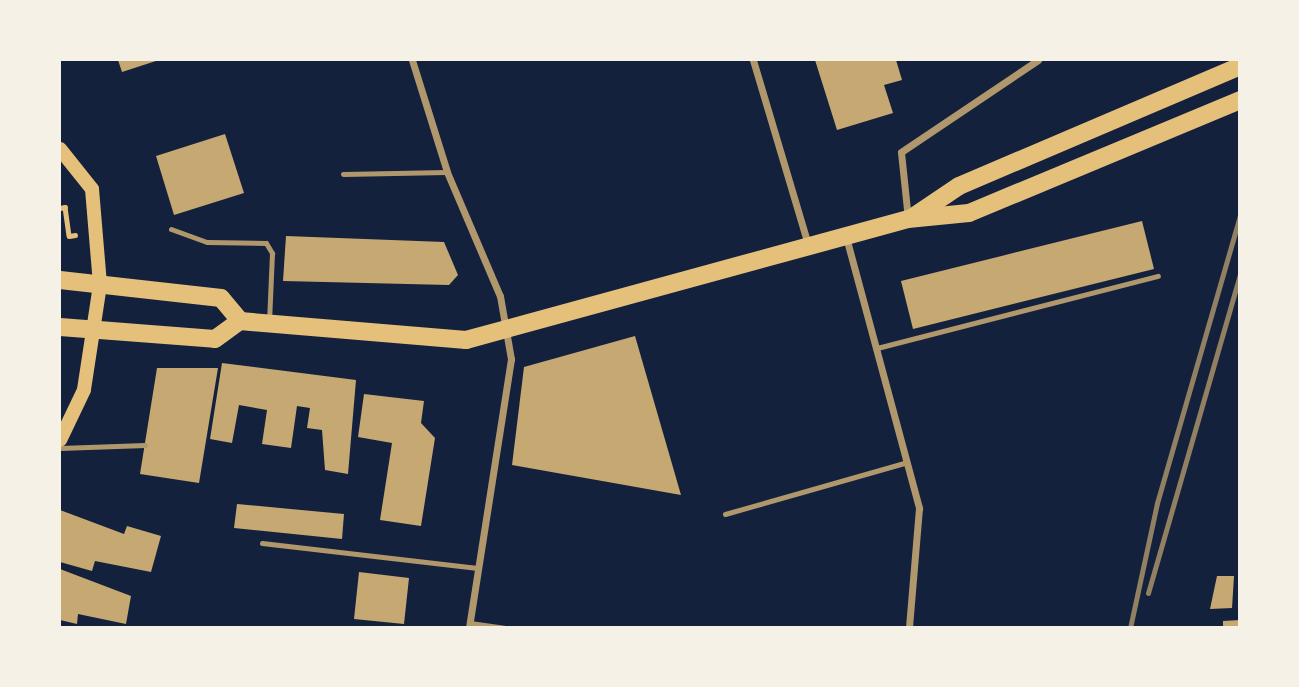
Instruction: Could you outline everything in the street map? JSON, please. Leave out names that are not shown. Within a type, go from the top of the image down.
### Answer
[{"type":"main road","points":[[908,219],[995,170],[1240,66]]},
{"type":"main road","points":[[60,280],[221,299],[240,321],[447,340],[507,329],[908,219],[969,213],[1005,201],[1240,100]]},
{"type":"main road","points":[[60,149],[92,189],[100,285],[98,331],[84,390],[60,440]]},
{"type":"main road","points":[[60,327],[215,340],[240,321]]},
{"type":"street","points":[[412,60],[447,172],[500,296],[512,359],[469,625]]},
{"type":"street","points":[[753,60],[808,246]]},
{"type":"street","points":[[908,219],[901,152],[1038,60]]},
{"type":"street","points":[[846,237],[907,462],[920,540],[909,628]]},
{"type":"lane","points":[[343,174],[447,172]]},
{"type":"lane","points":[[171,229],[207,242],[266,243],[272,253],[269,325]]},
{"type":"lane","points":[[877,348],[1158,276]]},
{"type":"lane","points":[[60,448],[145,444]]},
{"type":"lane","points":[[725,514],[907,462]]},
{"type":"lane","points":[[262,544],[478,568]]},
{"type":"lane","points":[[469,625],[504,628]]},
{"type":"path","points":[[60,208],[65,207],[69,236],[76,234]]},
{"type":"building","points":[[118,60],[159,60],[122,72]]},
{"type":"building","points":[[815,60],[896,60],[902,80],[884,85],[893,113],[837,130]]},
{"type":"building","points":[[225,134],[244,193],[174,215],[156,156]]},
{"type":"building","points":[[1142,221],[1154,269],[913,329],[901,281]]},
{"type":"building","points":[[286,236],[444,242],[458,275],[449,285],[283,281]]},
{"type":"building","points":[[635,336],[681,495],[512,465],[524,367]]},
{"type":"building","points":[[222,363],[356,380],[348,474],[325,470],[322,430],[307,428],[310,408],[297,406],[291,448],[262,444],[267,410],[239,405],[232,443],[210,439]]},
{"type":"building","points":[[157,368],[218,368],[199,483],[140,474]]},
{"type":"building","points":[[364,394],[424,401],[421,423],[435,438],[421,526],[380,520],[392,443],[358,437]]},
{"type":"building","points":[[237,504],[344,514],[342,539],[234,528]]},
{"type":"building","points":[[60,510],[124,534],[127,526],[161,536],[151,572],[95,561],[92,571],[60,562]]},
{"type":"building","points":[[60,569],[131,596],[126,624],[78,614],[77,624],[60,620]]},
{"type":"building","points":[[359,572],[409,578],[404,624],[354,619]]},
{"type":"building","points":[[1217,576],[1234,576],[1232,608],[1210,609]]},
{"type":"building","points":[[1240,620],[1240,627],[1223,627],[1223,621]]},
{"type":"railway","points":[[1130,628],[1157,503],[1240,216]]},
{"type":"railway","points":[[1148,593],[1240,274]]}]
